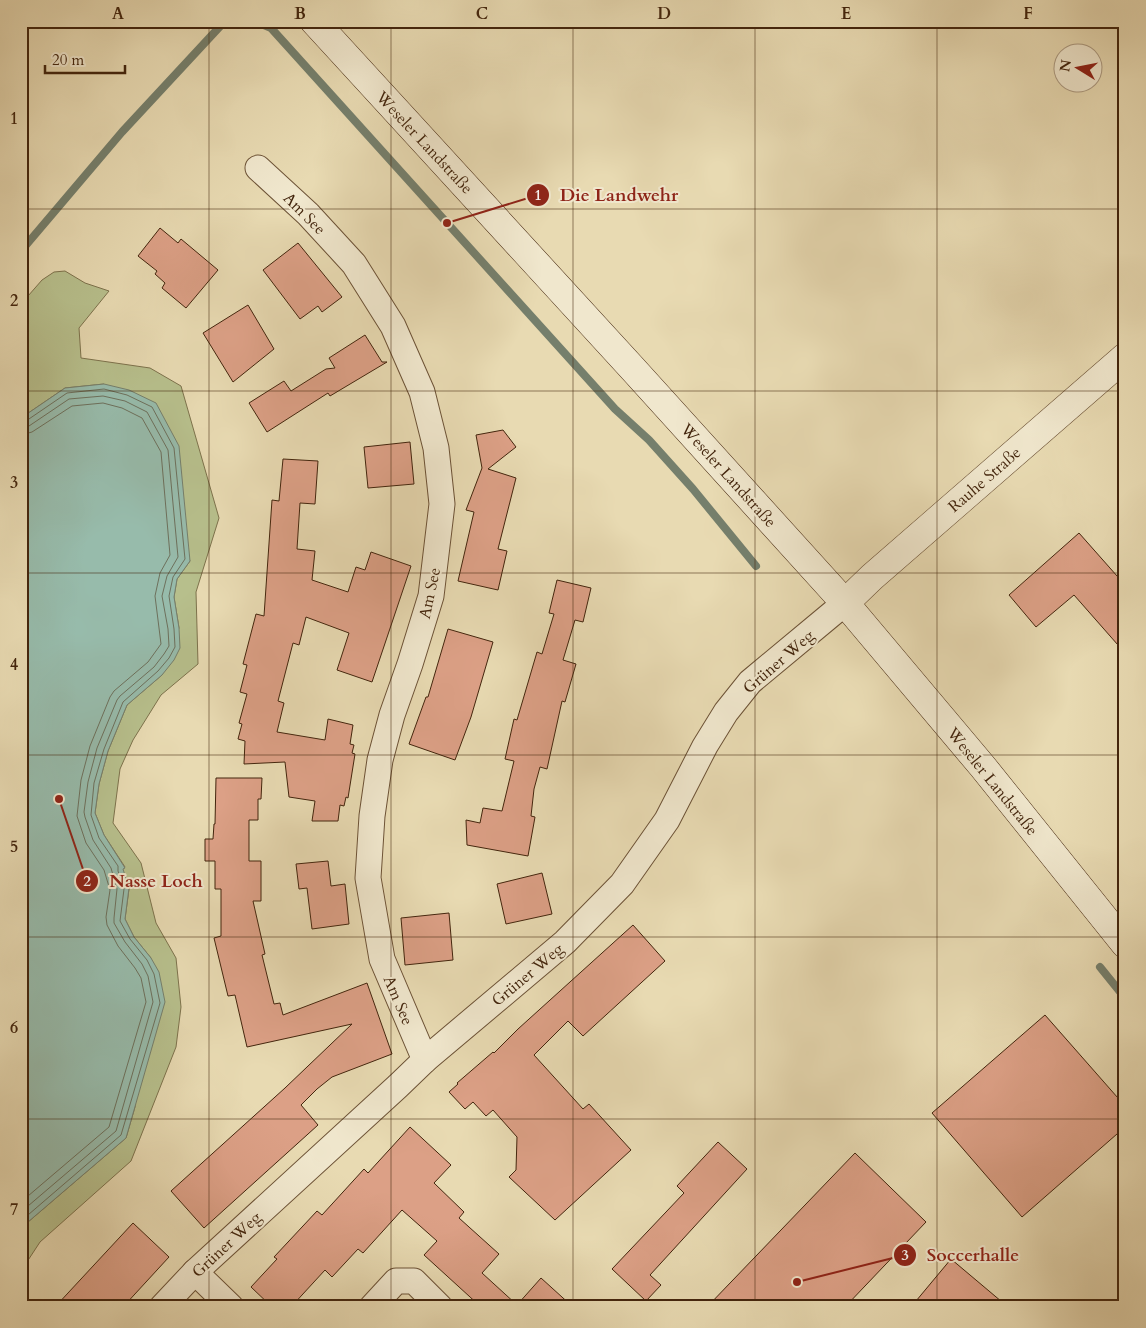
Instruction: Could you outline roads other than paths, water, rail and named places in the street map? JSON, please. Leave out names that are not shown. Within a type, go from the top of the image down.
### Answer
[{"type":"main road","name":"Weseler Landstraße","points":[[314,21],[633,369],[845,604],[983,767],[1125,944]]},
{"type":"main road","name":"Rauhe Straße","points":[[845,604],[872,577],[1125,357]]},
{"type":"street","name":"Am See","points":[[258,168],[308,214],[354,264],[393,326],[422,392],[436,448],[442,504],[431,596],[392,715],[380,760],[372,816],[368,878],[382,959],[425,1060]]},
{"type":"street","name":"Grüner Weg","points":[[162,1307],[195,1272],[425,1060],[565,942],[622,884],[667,820],[705,746],[726,712],[750,682],[845,604]]},
{"type":"street","points":[[195,1272],[231,1307]]},
{"type":"street","points":[[372,1307],[396,1281],[414,1281],[440,1307]]},
{"type":"water","points":[[104,384],[129,390],[156,403],[179,446],[190,561],[177,579],[174,597],[180,648],[174,660],[162,675],[127,705],[108,751],[99,784],[95,813],[104,835],[125,868],[123,869],[129,888],[125,919],[134,937],[151,958],[159,972],[165,1002],[126,1138],[21,1228],[21,418],[65,388]]},
{"type":"waterway","points":[[21,251],[122,132],[225,21]]},
{"type":"waterway","points":[[254,21],[271,28],[615,409],[649,440],[693,489],[756,566]]},
{"type":"waterway","points":[[1100,967],[1125,998]]},
{"type":"place","name":"Die Landwehr","points":[[447,223]]},
{"type":"place","name":"Nasse Loch","points":[[59,799]]},
{"type":"place","name":"Soccerhalle","points":[[797,1282]]}]
